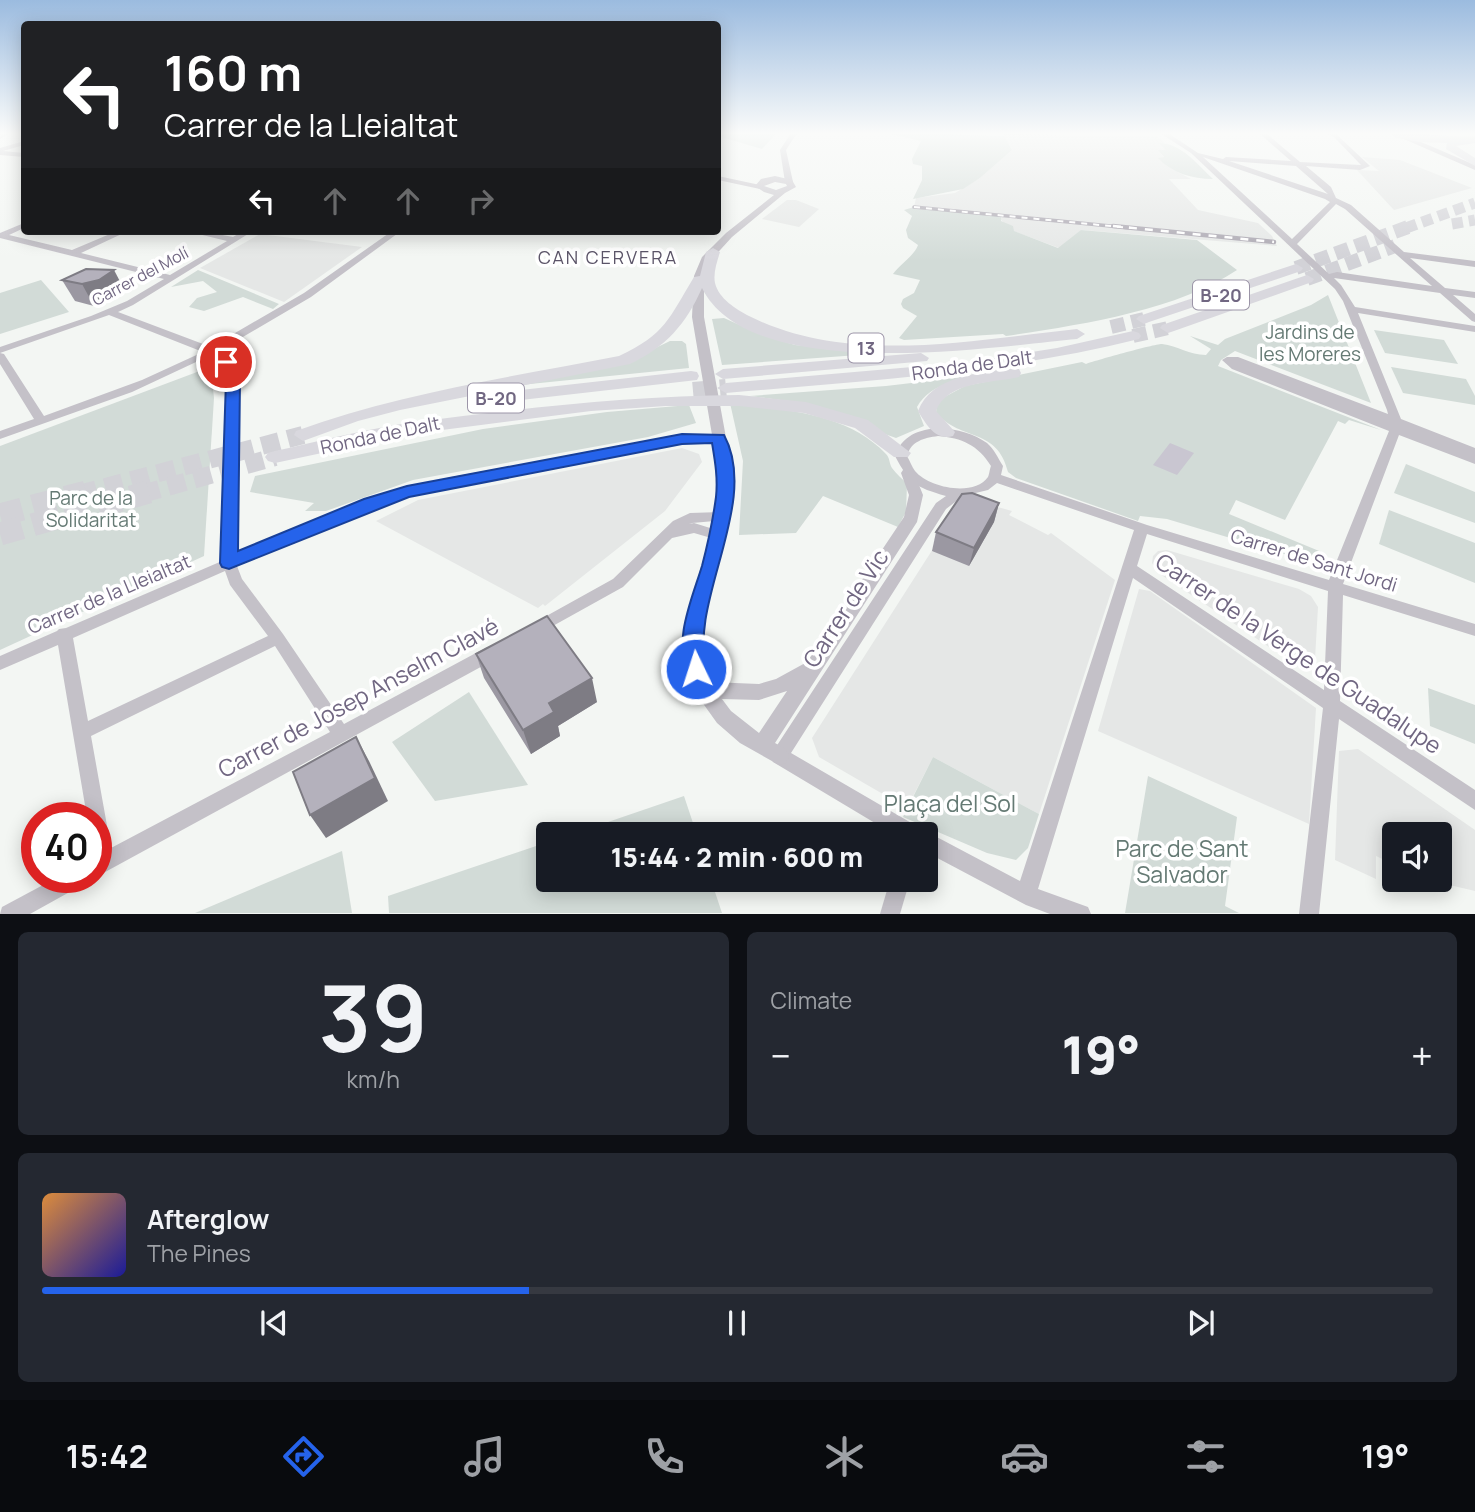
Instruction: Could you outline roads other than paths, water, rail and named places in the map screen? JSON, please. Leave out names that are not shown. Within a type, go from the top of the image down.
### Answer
[{"type":"highway","name":"13","points":[[713,252],[707,278],[718,300],[748,323],[793,340],[839,347],[878,348],[1077,334]]},
{"type":"highway","name":"B-20","points":[[1144,319],[1302,273],[1171,328]]},
{"type":"highway","name":"Ronda de Dalt","points":[[275,457],[407,429],[692,383],[470,402],[303,435],[352,417],[398,405],[624,360],[654,346],[671,331],[699,279]]},
{"type":"highway","name":"Ronda de Dalt","points":[[946,432],[935,423],[927,411],[929,401],[941,391],[964,383],[1067,362],[1137,337],[970,367],[724,381],[962,354],[1111,327]]},
{"type":"highway","points":[[407,429],[613,405],[753,400],[802,407],[838,416],[878,433],[901,453]]},
{"type":"street","points":[[765,184],[777,176]]},
{"type":"street","points":[[787,176],[792,187],[729,235],[702,265],[699,279],[698,317],[726,476],[718,534],[697,613],[692,656],[704,689],[724,717],[770,750],[890,822]]},
{"type":"street","points":[[1223,176],[1342,293],[1351,309],[1395,425],[1337,573],[1332,704],[1309,914]]},
{"type":"street","points":[[1255,176],[1330,197],[1354,211],[1475,318]]},
{"type":"street","points":[[1311,176],[1334,196],[1330,197]]},
{"type":"street","points":[[721,178],[765,184],[789,182]]},
{"type":"street","points":[[765,184],[777,197],[799,197]]},
{"type":"street","points":[[1292,244],[1334,202],[1330,197]]},
{"type":"street","points":[[1,235],[21,226]]},
{"type":"street","points":[[1,235],[172,278]]},
{"type":"street","points":[[73,253],[115,235]]},
{"type":"street","points":[[209,235],[233,240]]},
{"type":"street","name":"Carrer del Molí","points":[[0,350],[110,312],[242,235]]},
{"type":"street","points":[[0,435],[145,382],[211,351],[323,284],[391,235]]},
{"type":"street","points":[[1404,254],[1475,264]]},
{"type":"street","points":[[1328,277],[1337,275],[1475,295]]},
{"type":"street","points":[[1351,309],[1475,329]]},
{"type":"street","points":[[110,312],[211,351],[228,363],[233,380],[229,563],[235,581],[278,638],[341,734]]},
{"type":"street","points":[[0,356],[41,420]]},
{"type":"street","points":[[1475,452],[1395,425],[1234,366],[1227,360],[1234,359],[1395,425],[1475,460]]},
{"type":"street","name":"Carrer de la Lleialtat","points":[[0,663],[64,633],[370,503],[407,491],[718,431]]},
{"type":"street","points":[[946,432],[965,437],[986,449],[997,466],[996,478],[984,488],[958,494],[930,488],[908,473],[901,453],[907,442],[915,437],[946,432]]},
{"type":"street","name":"Carrer de Vic","points":[[770,750],[816,665],[912,518],[916,495],[908,473]]},
{"type":"street","name":"Carrer de Sant Jordi","points":[[996,478],[1142,528],[1475,630]]},
{"type":"street","name":"Carrer de Vic","points":[[770,750],[941,506],[958,494]]},
{"type":"street","name":"Carrer de Josep Anselm Clavé","points":[[112,858],[618,583],[678,524],[690,518],[721,517]]},
{"type":"street","points":[[668,535],[694,528],[718,534]]},
{"type":"street","points":[[1026,895],[1142,528]]},
{"type":"street","name":"Carrer de la Verge de Guadalupe","points":[[1131,569],[1475,801]]},
{"type":"street","points":[[64,633],[92,802]]},
{"type":"street","points":[[82,732],[278,638]]},
{"type":"street","name":"Carrer de Vic","points":[[704,689],[751,695],[768,692],[787,684],[816,665]]},
{"type":"street","points":[[938,848],[1026,895],[1081,914]]},
{"type":"street","points":[[890,914],[896,892]]},
{"type":"street","points":[[9,914],[48,893]]},
{"type":"tunnel","points":[[1406,228],[1475,203]]},
{"type":"tunnel","points":[[1452,224],[1475,220]]},
{"type":"tunnel","points":[[1296,268],[1411,226]]},
{"type":"tunnel","points":[[1307,279],[1395,246]]},
{"type":"tunnel","points":[[1111,327],[1144,319]]},
{"type":"tunnel","points":[[1133,336],[1168,328]]},
{"type":"tunnel","points":[[693,391],[726,388]]},
{"type":"tunnel","points":[[79,494],[303,435]]},
{"type":"tunnel","points":[[142,494],[275,457]]},
{"type":"tunnel","points":[[0,515],[86,492]]},
{"type":"tunnel","points":[[0,534],[149,492]]},
{"type":"railway","points":[[914,207],[1131,228]]},
{"type":"railway","points":[[1113,226],[1274,242]]},
{"type":"district","name":"CAN CERVERA","points":[[608,257]]},
{"type":"park label","name":"Jardins de les Moreres","points":[[1310,343]]},
{"type":"park label","name":"Parc de la Solidaritat","points":[[91,509]]},
{"type":"park label","name":"Plaça del Sol","points":[[950,803]]},
{"type":"park label","name":"Parc de Sant Salvador","points":[[1182,861]]}]
